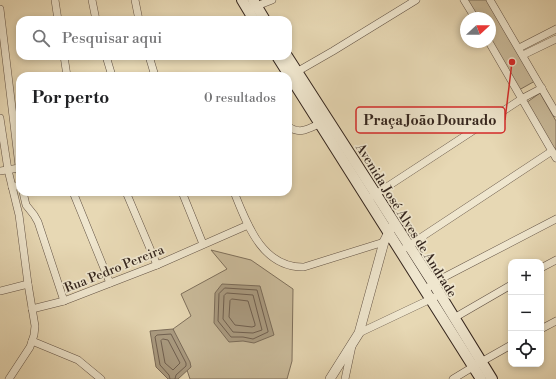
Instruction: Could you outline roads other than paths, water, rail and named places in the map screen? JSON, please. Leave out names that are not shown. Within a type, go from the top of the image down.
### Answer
[{"type":"main road","points":[[242,0],[252,5],[262,16]]},
{"type":"main road","points":[[252,5],[253,16]]},
{"type":"main road","name":"Avenida José Alves de Andrade","points":[[280,60],[289,72]]},
{"type":"main road","name":"Avenida José Alves de Andrade","points":[[288,60],[291,72]]},
{"type":"main road","name":"Avenida José Alves de Andrade","points":[[292,76],[319,124],[372,197],[394,223],[404,249],[431,295],[477,364],[492,379]]},
{"type":"main road","name":"Avenida José Alves de Andrade","points":[[292,76],[372,197],[386,237],[404,249],[433,283],[431,295]]},
{"type":"main road","name":"Avenida José Alves de Andrade","points":[[431,295],[454,318],[477,364],[481,379]]},
{"type":"street","points":[[55,0],[57,16]]},
{"type":"street","points":[[92,0],[95,16]]},
{"type":"street","points":[[135,0],[138,16]]},
{"type":"street","points":[[252,5],[272,0]]},
{"type":"street","points":[[292,73],[416,0]]},
{"type":"street","points":[[464,0],[471,12]]},
{"type":"street","points":[[490,0],[556,113]]},
{"type":"street","points":[[0,9],[16,139]]},
{"type":"street","points":[[519,48],[556,29]]},
{"type":"street","points":[[523,55],[556,38]]},
{"type":"street","points":[[493,48],[523,98],[556,158]]},
{"type":"street","points":[[65,60],[66,72]]},
{"type":"street","points":[[107,60],[111,72]]},
{"type":"street","points":[[150,60],[154,72]]},
{"type":"street","points":[[372,197],[523,98],[542,88]]},
{"type":"street","points":[[0,118],[8,170],[17,207],[34,326],[32,341],[26,354],[9,379]]},
{"type":"street","points":[[292,128],[296,131],[302,131],[319,124]]},
{"type":"street","points":[[404,249],[552,151]]},
{"type":"street","points":[[0,171],[16,171]]},
{"type":"street","points":[[12,187],[16,186]]},
{"type":"street","points":[[24,196],[26,205],[38,222],[64,301]]},
{"type":"street","points":[[75,196],[110,283]]},
{"type":"street","points":[[128,196],[157,265]]},
{"type":"street","points":[[184,196],[202,244]]},
{"type":"street","points":[[236,196],[248,225],[263,249],[273,257],[294,266],[304,267],[386,237]]},
{"type":"street","points":[[17,207],[26,205]]},
{"type":"street","points":[[433,283],[556,220]]},
{"type":"street","points":[[330,379],[359,333],[386,237],[394,223]]},
{"type":"street","name":"Rua Pedro Pereira","points":[[32,309],[64,301],[157,265],[248,225]]},
{"type":"street","points":[[544,266],[556,260]]},
{"type":"street","points":[[0,292],[28,284]]},
{"type":"street","points":[[454,318],[508,287]]},
{"type":"street","points":[[359,333],[431,295]]},
{"type":"street","points":[[544,327],[556,321]]},
{"type":"street","points":[[32,341],[78,360],[101,379]]},
{"type":"street","points":[[345,379],[353,343]]},
{"type":"street","points":[[454,379],[508,347]]},
{"type":"water","points":[[222,284],[260,286],[274,335],[254,343],[243,341],[229,342],[214,323],[215,293]]},
{"type":"water","points":[[173,329],[190,362],[191,367],[178,379],[168,379],[156,367],[150,331]]},
{"type":"place","name":"Praça João Dourado","points":[[512,62]]}]
